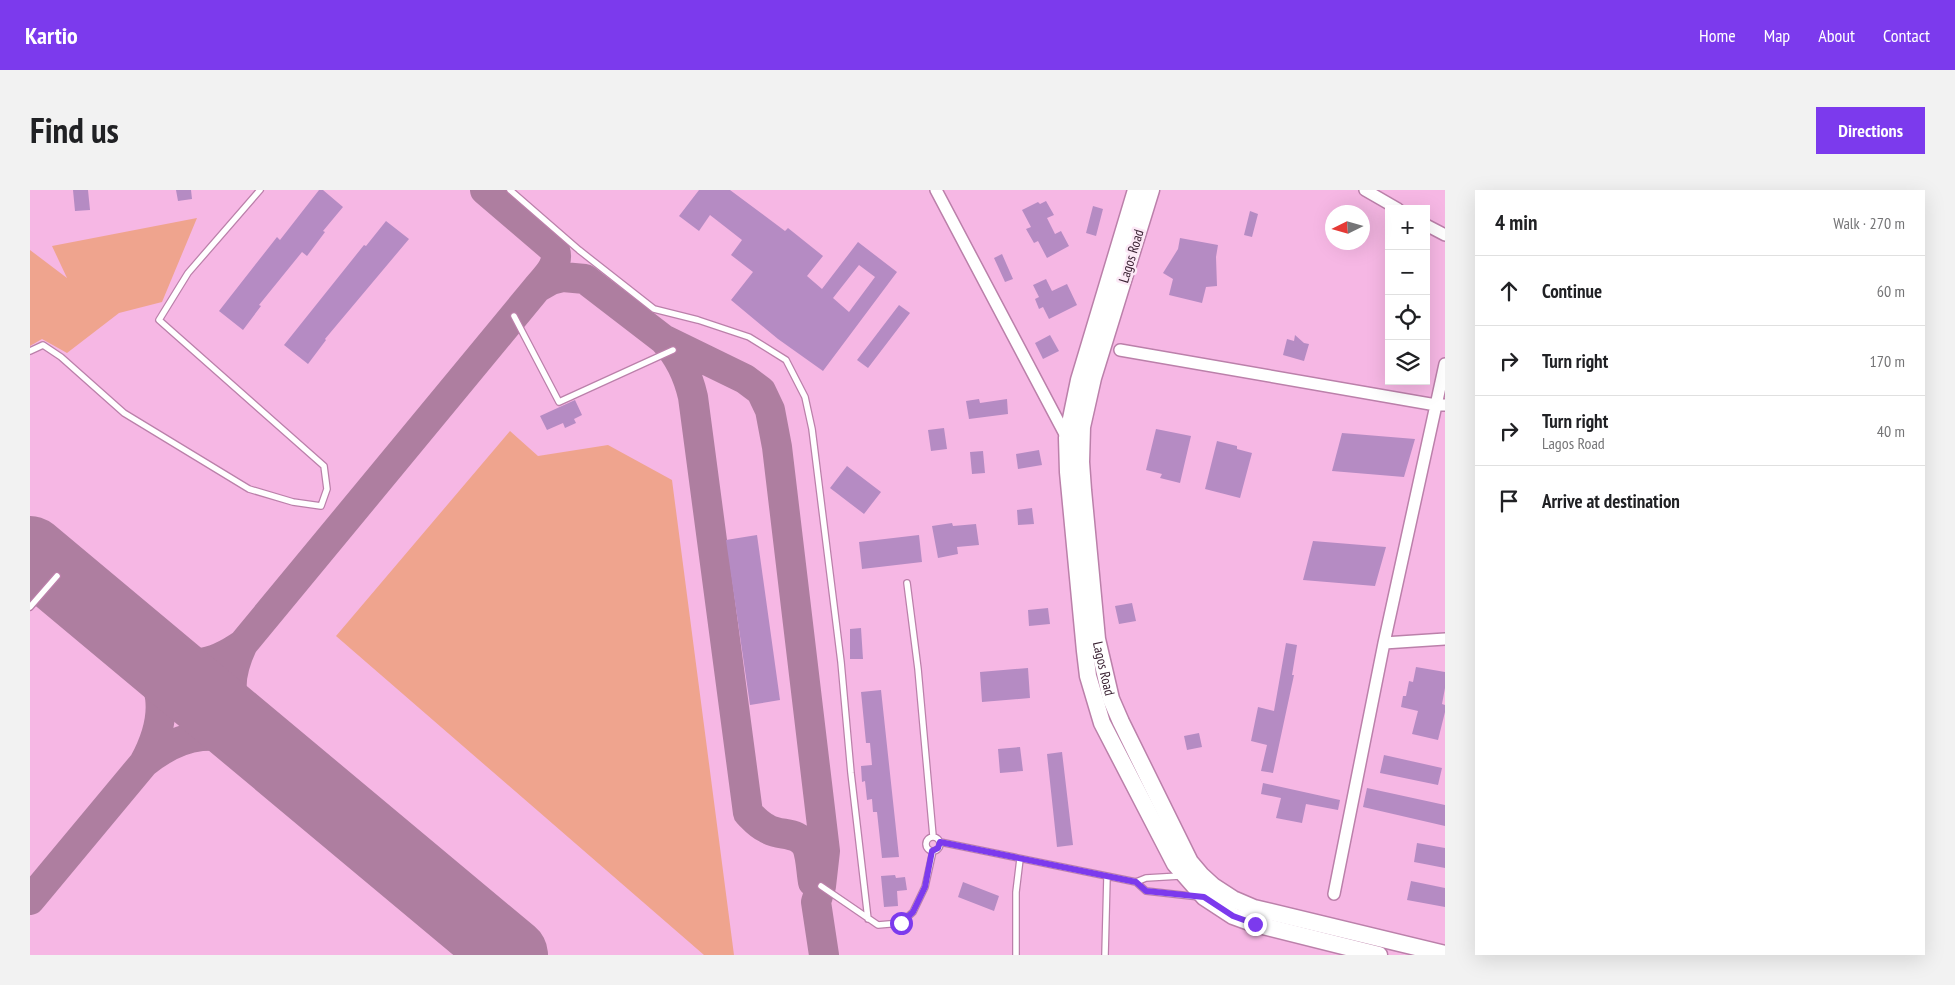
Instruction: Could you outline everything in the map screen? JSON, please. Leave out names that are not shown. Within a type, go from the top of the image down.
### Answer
[{"type":"main road","name":"Lagos Road","points":[[1136,190],[1079,380],[1067,438],[1081,619],[1088,676],[1094,700],[1102,723],[1175,864],[1204,897],[1227,913],[1255,924],[1379,955]]},
{"type":"main road","name":"Lagos Road","points":[[1151,190],[1093,378],[1082,427],[1082,471],[1097,639],[1111,699],[1140,763],[1180,842],[1201,875],[1213,886],[1233,899],[1254,908],[1445,954]]},
{"type":"street","points":[[936,190],[1067,438]]},
{"type":"street","points":[[1365,190],[1391,205]]},
{"type":"street","points":[[1430,227],[1445,235]]},
{"type":"street","points":[[1120,350],[1440,405]]},
{"type":"street","points":[[1334,894],[1384,643],[1440,405],[1445,364]]},
{"type":"street","points":[[1384,643],[1445,639]]},
{"type":"lane","points":[[30,351],[43,345],[61,358],[124,413],[249,489],[294,502],[321,506],[327,490],[324,466],[159,320],[188,273],[260,190]]},
{"type":"lane","points":[[510,190],[579,250],[654,309],[698,320],[748,338],[786,360],[804,397],[812,429],[842,662],[851,772],[868,918]]},
{"type":"lane","points":[[514,316],[559,402],[673,350]]},
{"type":"lane","points":[[30,607],[58,576]]},
{"type":"lane","points":[[907,583],[918,669],[932,836],[940,842],[1136,882],[1146,878],[1185,876]]},
{"type":"lane","points":[[932,836],[926,842],[927,848],[932,851]]},
{"type":"lane","points":[[932,851],[938,848],[940,842]]},
{"type":"lane","points":[[821,886],[878,925],[901,923],[913,912],[925,887],[932,851]]},
{"type":"lane","points":[[1016,955],[1016,892],[1020,859]]},
{"type":"lane","points":[[1105,955],[1107,877]]},
{"type":"lane","points":[[1136,882],[1146,891],[1204,897]]},
{"type":"shaded area","points":[[197,218],[162,302],[119,313],[67,353],[42,339],[30,346],[30,250],[67,278],[52,246]]},
{"type":"shaded area","points":[[510,431],[538,456],[608,445],[672,480],[734,955],[704,955],[336,636]]},
{"type":"building","points":[[73,190],[88,190],[90,210],[75,211]]},
{"type":"building","points":[[176,190],[191,190],[192,199],[178,201]]},
{"type":"building","points":[[319,190],[323,190],[343,207],[323,231],[325,232],[307,256],[302,252],[259,305],[261,306],[243,330],[219,311],[277,237],[280,240]]},
{"type":"building","points":[[699,190],[730,190],[785,231],[788,228],[823,256],[807,276],[822,289],[858,242],[897,272],[823,371],[778,339],[731,300],[753,272],[731,255],[742,240],[710,215],[699,231],[679,216]],"holes":[[[859,265],[875,277],[849,312],[833,298]]]},
{"type":"building","points":[[1046,201],[1054,215],[1047,218],[1055,234],[1061,231],[1069,246],[1047,258],[1038,241],[1034,243],[1026,229],[1031,227],[1022,210],[1038,202],[1040,204]]},
{"type":"building","points":[[1093,206],[1103,209],[1096,236],[1086,233]]},
{"type":"building","points":[[1250,211],[1258,214],[1252,237],[1244,235]]},
{"type":"building","points":[[386,221],[409,239],[325,339],[308,364],[284,345],[364,245],[366,246]]},
{"type":"building","points":[[1180,238],[1218,245],[1216,257],[1217,286],[1206,287],[1202,303],[1169,295],[1173,279],[1163,273],[1178,249]]},
{"type":"building","points":[[1002,254],[1013,279],[1005,282],[994,258]]},
{"type":"building","points":[[1046,279],[1052,291],[1067,284],[1077,305],[1049,319],[1043,307],[1039,309],[1035,299],[1039,297],[1033,285]]},
{"type":"building","points":[[899,305],[910,313],[868,368],[857,360]]},
{"type":"building","points":[[1050,335],[1059,351],[1043,359],[1035,343]]},
{"type":"building","points":[[1295,335],[1304,343],[1309,344],[1304,361],[1283,355],[1287,339],[1294,341]]},
{"type":"building","points":[[979,399],[980,403],[1007,399],[1008,414],[969,419],[966,401]]},
{"type":"building","points":[[575,400],[582,415],[574,419],[576,423],[565,428],[563,423],[547,430],[540,416]]},
{"type":"building","points":[[944,428],[947,449],[931,451],[928,430]]},
{"type":"building","points":[[1156,429],[1191,436],[1180,483],[1160,478],[1162,474],[1146,470]]},
{"type":"building","points":[[1342,433],[1415,439],[1404,477],[1332,471]]},
{"type":"building","points":[[1217,441],[1237,446],[1237,449],[1252,453],[1240,498],[1205,489]]},
{"type":"building","points":[[1039,450],[1042,465],[1018,469],[1016,454]]},
{"type":"building","points":[[983,451],[985,473],[972,474],[970,452]]},
{"type":"building","points":[[847,466],[881,492],[864,514],[830,488]]},
{"type":"building","points":[[1032,508],[1034,524],[1018,525],[1017,510]]},
{"type":"building","points":[[952,523],[953,526],[976,524],[979,545],[957,547],[958,554],[938,558],[932,526]]},
{"type":"building","points":[[757,535],[780,700],[750,705],[726,540]]},
{"type":"building","points":[[919,535],[922,562],[862,569],[859,542]]},
{"type":"building","points":[[1313,541],[1386,547],[1375,586],[1303,580]]},
{"type":"building","points":[[1132,603],[1136,621],[1119,624],[1115,606]]},
{"type":"building","points":[[1048,608],[1050,624],[1029,626],[1028,610]]},
{"type":"building","points":[[861,628],[863,659],[850,659],[850,629]]},
{"type":"building","points":[[1286,643],[1297,645],[1292,675],[1294,675],[1273,773],[1261,771],[1267,745],[1251,741],[1258,707],[1274,711]]},
{"type":"building","points":[[1416,667],[1445,672],[1442,704],[1445,705],[1445,712],[1438,740],[1412,734],[1418,711],[1401,707],[1403,696],[1406,696],[1409,681],[1413,682]]},
{"type":"building","points":[[1028,668],[1030,698],[982,702],[980,672]]},
{"type":"building","points":[[881,690],[899,857],[882,858],[877,812],[873,812],[872,799],[867,800],[865,781],[862,782],[861,766],[872,765],[870,743],[866,743],[861,692]]},
{"type":"building","points":[[1199,733],[1202,747],[1187,750],[1184,736]]},
{"type":"building","points":[[1020,747],[1023,771],[1000,773],[998,749]]},
{"type":"building","points":[[1062,752],[1073,845],[1057,847],[1047,754]]},
{"type":"building","points":[[1384,755],[1442,768],[1438,785],[1380,773]]},
{"type":"building","points":[[1263,783],[1340,800],[1338,810],[1306,804],[1302,823],[1276,818],[1281,798],[1261,794]]},
{"type":"building","points":[[1367,788],[1445,805],[1445,826],[1363,807]]},
{"type":"building","points":[[1417,843],[1445,848],[1445,868],[1414,862]]},
{"type":"building","points":[[895,875],[896,878],[905,877],[907,890],[897,891],[898,906],[884,907],[881,876]]},
{"type":"building","points":[[1411,881],[1445,888],[1445,907],[1407,900]]},
{"type":"building","points":[[963,882],[999,896],[994,911],[958,897]]},
{"type":"taxiway","points":[[485,190],[555,250],[556,261],[554,266],[537,288]]},
{"type":"taxiway","points":[[258,743],[241,719],[232,696],[233,672],[243,644],[537,288],[551,280],[563,277],[585,279],[663,339],[745,379],[761,391],[770,410],[777,447],[825,851],[821,886],[816,902],[824,955]]},
{"type":"taxiway","points":[[664,340],[682,366],[693,397],[748,813],[763,827],[771,831],[794,836],[803,842],[807,847],[813,882]]},
{"type":"taxiway","points":[[132,637],[151,669],[157,683],[160,698],[161,713],[158,729],[144,763]]},
{"type":"taxiway","points":[[150,653],[176,661],[198,663],[219,658],[243,644]]},
{"type":"taxiway","points":[[30,900],[144,763],[158,752],[173,744],[201,736],[231,738],[264,749]]},
{"type":"runway","points":[[30,553],[511,955]]},
{"type":"route","points":[[901,923],[913,912],[925,887],[932,851],[938,848],[940,842],[1136,882],[1146,891],[1204,897],[1233,916],[1255,924]]}]
